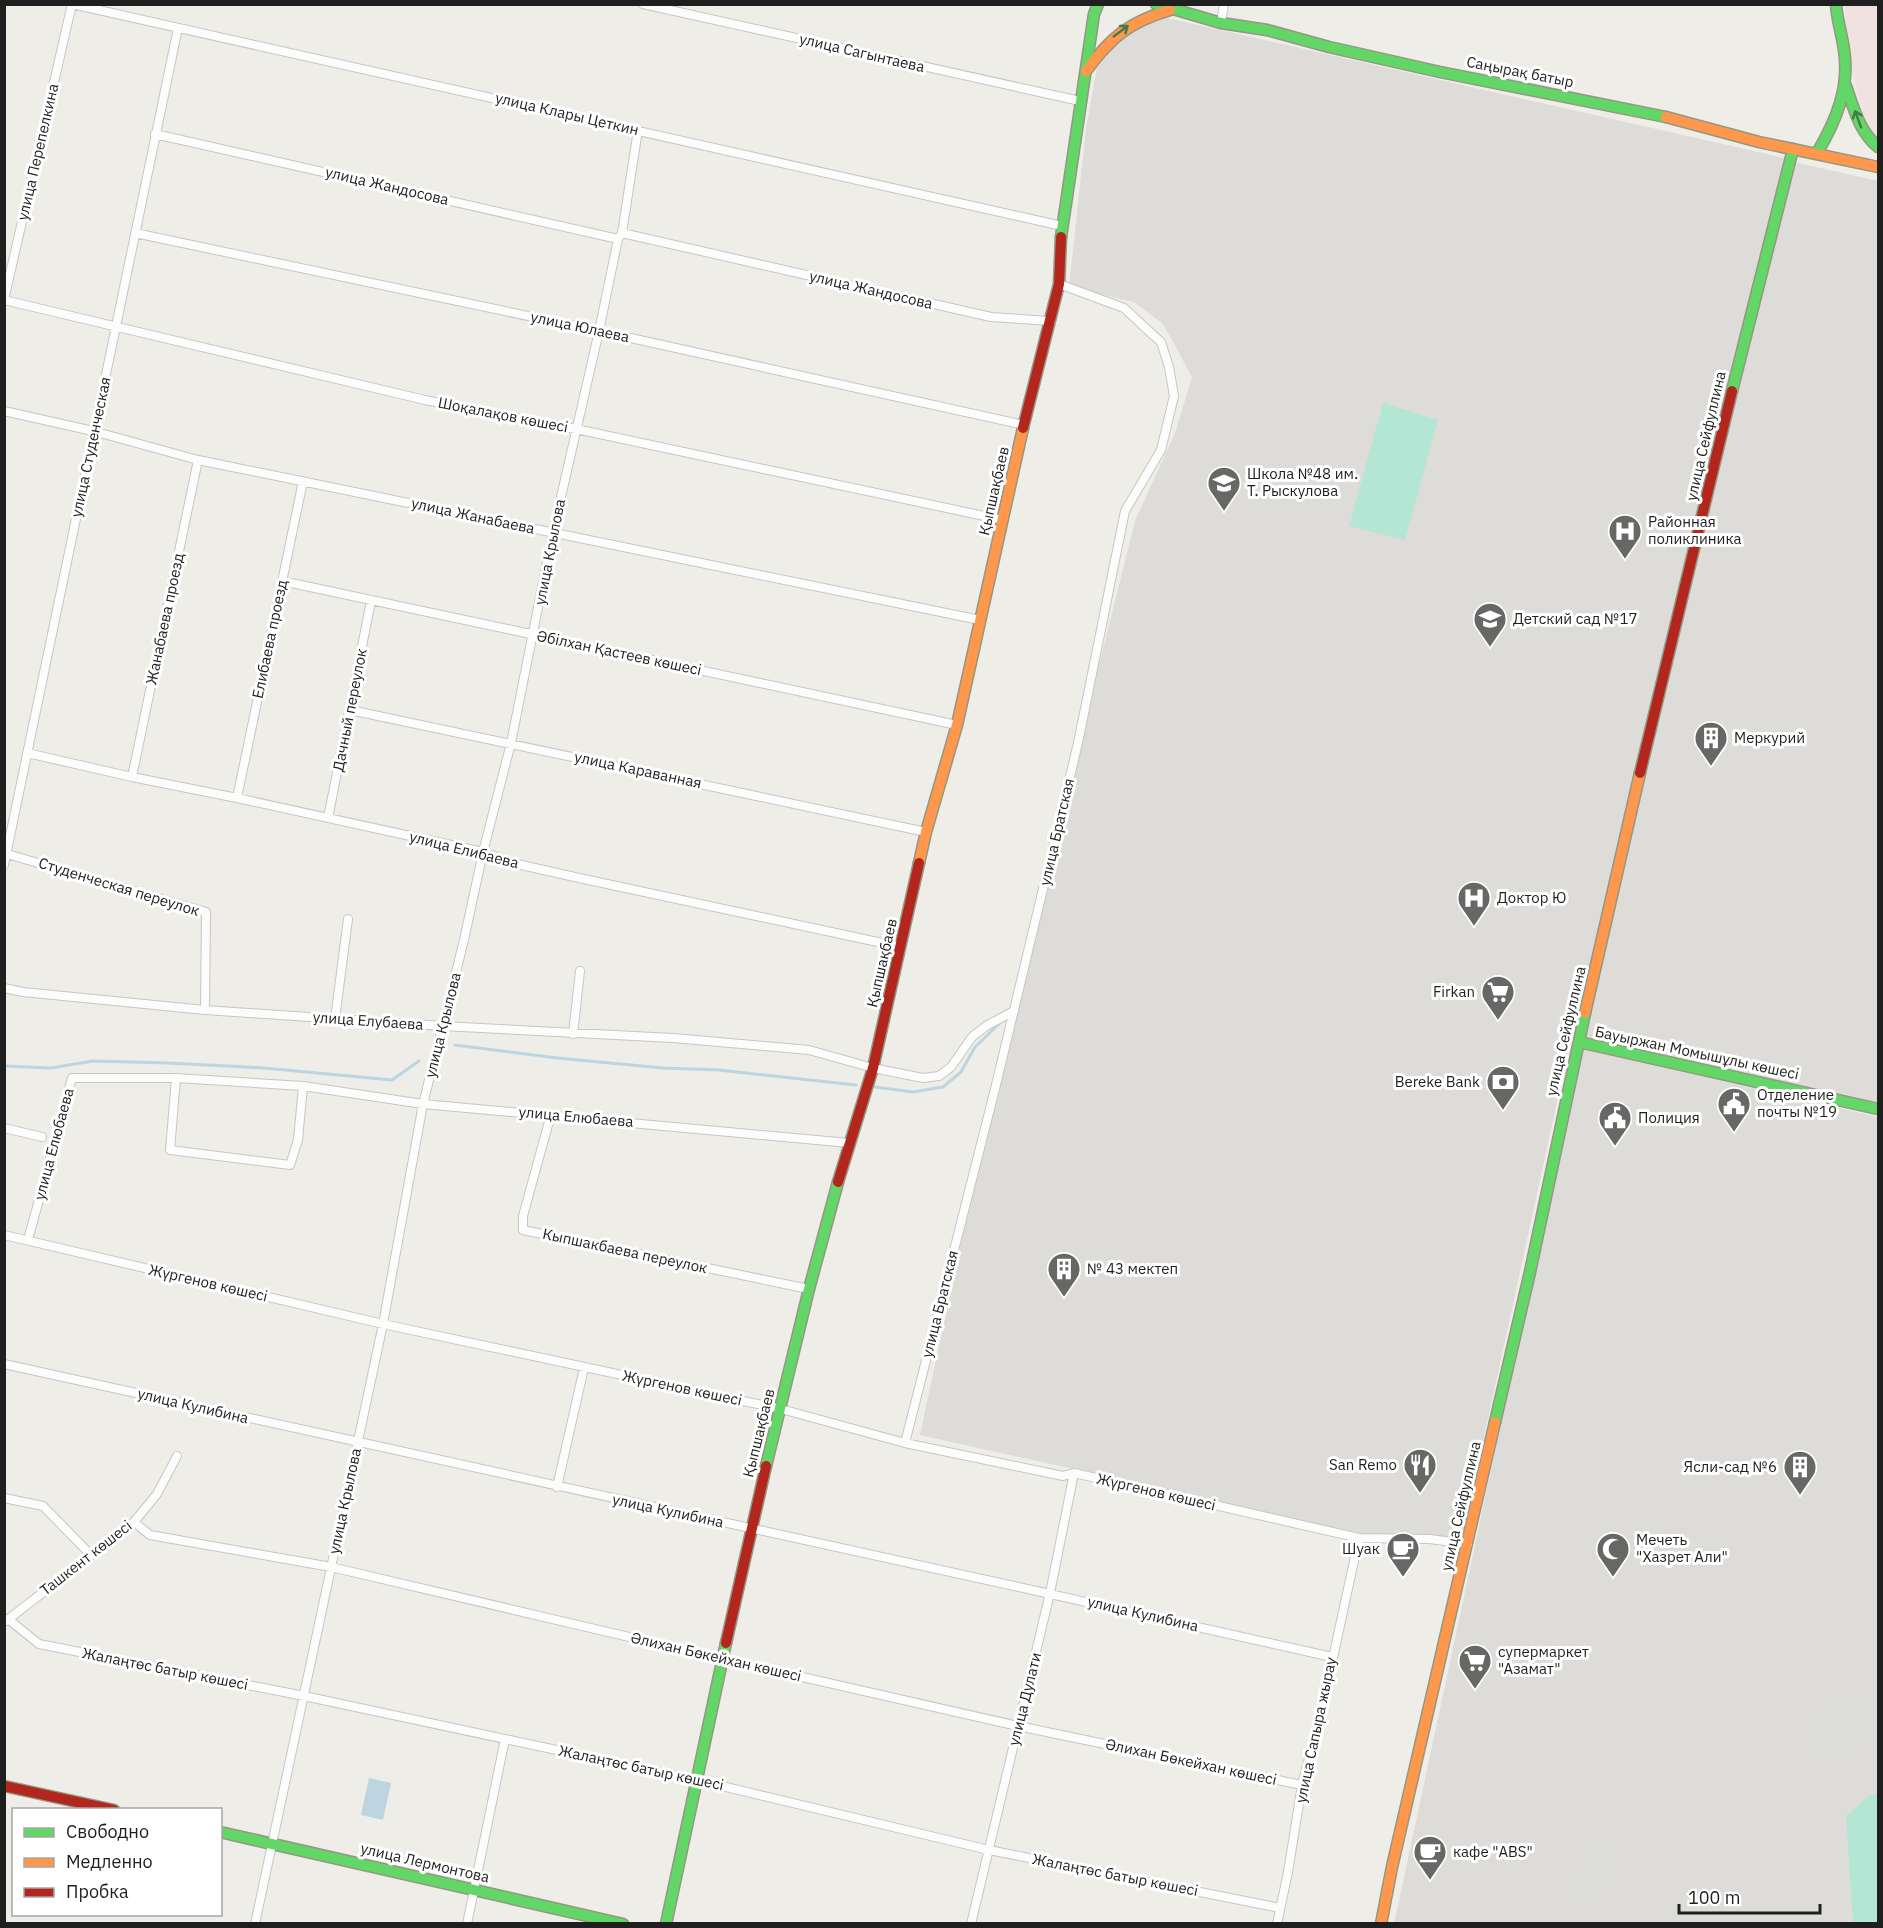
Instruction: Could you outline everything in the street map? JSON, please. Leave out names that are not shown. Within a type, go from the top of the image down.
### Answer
[{"type":"street","name":"улица Клары Цеткин","points":[[72,4],[1062,226]]},
{"type":"street","name":"улица Перепелкина","points":[[4,300],[72,4]]},
{"type":"street","name":"улица Сагынтаева","points":[[643,4],[1080,101]]},
{"type":"street","name":"Қыпшақбаев","points":[[666,1923],[751,1529],[809,1289],[849,1143],[873,1068],[926,832],[957,725],[1024,425],[1059,284],[1062,226],[1084,74],[1094,14],[1098,4]]},
{"type":"street","name":"Саңырақ батыр","points":[[1156,4],[1221,23],[1267,30],[1329,47],[1440,72],[1658,114],[1792,149],[1878,167]]},
{"type":"street","points":[[1221,23],[1224,4]]},
{"type":"street","points":[[1836,4],[1845,54],[1846,86],[1861,129],[1866,137],[1878,147]]},
{"type":"street","points":[[1084,74],[1120,30],[1146,16],[1172,10]]},
{"type":"street","name":"улица Студенческая","points":[[4,865],[178,28]]},
{"type":"street","points":[[1816,153],[1832,126],[1846,86]]},
{"type":"street","name":"улица Крылова","points":[[255,1923],[383,1324],[423,1104],[511,743],[553,532],[620,236],[638,130]]},
{"type":"street","name":"улица Жандосова","points":[[155,134],[991,317],[1050,321]]},
{"type":"street","name":"улица Сейфуллина","points":[[1381,1923],[1530,1272],[1630,814],[1743,342],[1792,149]]},
{"type":"street","name":"улица Юлаева","points":[[135,233],[599,331],[1024,425]]},
{"type":"street","name":"улица Братская","points":[[905,1443],[1014,1011],[1078,743],[1125,511],[1161,450],[1174,396],[1169,367],[1161,342],[1124,308],[1059,284]]},
{"type":"street","name":"Шоқалақов көшесі","points":[[4,300],[425,400],[576,429],[1003,520]]},
{"type":"street","name":"улица Жанабаева","points":[[4,411],[93,431],[198,460],[980,620]]},
{"type":"street","name":"Жанабаева проезд","points":[[132,777],[198,460]]},
{"type":"street","name":"Елибаева проезд","points":[[237,798],[303,481]]},
{"type":"street","name":"Әбілхан Қастеев көшесі","points":[[282,581],[957,725]]},
{"type":"street","name":"Дачный переулок","points":[[328,818],[371,601]]},
{"type":"street","name":"улица Караванная","points":[[350,710],[926,832]]},
{"type":"street","name":"улица Елибаева","points":[[27,753],[483,852],[517,864],[579,878],[901,946]]},
{"type":"street","name":"Студенческая переулок","points":[[7,854],[206,912],[205,1010]]},
{"type":"street","points":[[335,1019],[348,919]]},
{"type":"street","points":[[573,1034],[580,971]]},
{"type":"street","name":"улица Елубаева","points":[[4,988],[23,992],[205,1010],[573,1034],[673,1038],[809,1050],[873,1068],[923,1078],[939,1076],[951,1067],[972,1036],[1014,1011]]},
{"type":"street","name":"Бауыржан Момышұлы көшесі","points":[[1579,1042],[1878,1109]]},
{"type":"street","name":"улица Елюбаева","points":[[28,1240],[72,1078],[176,1078],[303,1086],[423,1104],[849,1143]]},
{"type":"street","points":[[176,1078],[170,1150],[290,1165],[298,1140],[303,1086]]},
{"type":"street","name":"Кыпшакбаева переулок","points":[[551,1114],[523,1216],[523,1230],[809,1289]]},
{"type":"street","points":[[4,1128],[42,1137]]},
{"type":"street","name":"Жүргенов көшесі","points":[[4,1235],[383,1324],[781,1409],[905,1443],[1064,1476],[1074,1473],[1359,1538],[1429,1539],[1468,1544]]},
{"type":"street","name":"улица Кулибина","points":[[4,1364],[1332,1657]]},
{"type":"street","points":[[557,1487],[584,1368]]},
{"type":"street","name":"Ташкент көшесі","points":[[6,1621],[134,1522],[157,1494],[177,1456]]},
{"type":"street","name":"улица Дулати","points":[[971,1923],[1050,1593],[1074,1473]]},
{"type":"street","points":[[4,1498],[42,1506],[90,1554]]},
{"type":"street","name":"Әлихан Бөкейхан көшесі","points":[[134,1522],[150,1534],[331,1567],[1018,1726],[1302,1785]]},
{"type":"street","name":"улица Сапыра жырау","points":[[1277,1923],[1302,1785],[1321,1713],[1359,1538]]},
{"type":"street","name":"Жалаңтөс батыр көшесі","points":[[6,1621],[39,1644],[304,1696],[697,1780],[988,1850],[1280,1908]]},
{"type":"street","points":[[466,1923],[505,1739]]},
{"type":"street","points":[[4,1786],[109,1808]]},
{"type":"street","name":"улица Лермонтова","points":[[222,1832],[623,1923]]},
{"type":"shaded area","points":[[1845,5],[1878,5],[1878,138],[1868,136],[1847,48]]},
{"type":"shaded area","points":[[1167,18],[1784,158],[1757,271],[1794,162],[1878,181],[1878,1104],[1583,1038],[1739,345],[1557,1102],[1462,1538],[1349,1533],[1178,1492],[920,1435],[1000,1061],[1135,521],[1175,433],[1192,377],[1163,324],[1134,302],[1069,287],[1086,129],[1097,68],[1127,32]]},
{"type":"shaded area","points":[[1581,1049],[1878,1117],[1878,1923],[1394,1924]]},
{"type":"shaded area","points":[[1878,1705],[1878,1744],[1817,1750],[1814,1710]]},
{"type":"shaded area","points":[[1605,1846],[1610,1848],[1617,1865],[1615,1874],[1601,1888],[1572,1902],[1566,1883],[1589,1875],[1592,1865],[1589,1851]]},
{"type":"green space","points":[[1383,403],[1438,420],[1405,540],[1349,526]]},
{"type":"green space","points":[[1878,1794],[1878,1923],[1853,1923],[1846,1816],[1870,1795]]},
{"type":"water","points":[[369,1778],[391,1783],[383,1820],[361,1815]]},
{"type":"waterway","points":[[875,1087],[913,1092],[943,1087],[961,1072],[975,1047],[999,1024]]},
{"type":"waterway","points":[[455,1045],[557,1058],[663,1068],[719,1070],[856,1085]]},
{"type":"waterway","points":[[4,1066],[51,1068],[93,1061],[168,1063],[264,1068],[392,1080],[419,1061]]},
{"type":"traffic: fast","points":[[1061,237],[1094,14],[1098,4]]},
{"type":"traffic: fast","points":[[1156,4],[1221,23],[1267,30],[1329,47],[1440,72],[1666,117]]},
{"type":"traffic: fast","points":[[1817,153],[1840,104],[1845,78],[1844,50],[1836,4]]},
{"type":"traffic: fast","points":[[1846,86],[1862,127],[1878,147]]},
{"type":"traffic: fast","points":[[1732,391],[1793,149]]},
{"type":"traffic: fast","points":[[1495,1422],[1530,1272],[1585,1013]]},
{"type":"traffic: fast","points":[[1579,1042],[1878,1109]]},
{"type":"traffic: fast","points":[[766,1466],[809,1289],[838,1182]]},
{"type":"traffic: fast","points":[[666,1924],[726,1643]]},
{"type":"traffic: fast","points":[[222,1832],[623,1924]]},
{"type":"traffic: slow","points":[[1086,71],[1122,32],[1143,20],[1170,10]]},
{"type":"traffic: slow","points":[[1666,117],[1759,142],[1878,167]]},
{"type":"traffic: slow","points":[[919,863],[957,725],[1023,428]]},
{"type":"traffic: slow","points":[[1585,1013],[1640,773]]},
{"type":"traffic: slow","points":[[1381,1924],[1392,1867],[1495,1422]]},
{"type":"traffic: jam","points":[[1023,428],[1059,284],[1061,237]]},
{"type":"traffic: jam","points":[[1640,773],[1732,391]]},
{"type":"traffic: jam","points":[[838,1182],[873,1068],[919,863]]},
{"type":"traffic: jam","points":[[726,1643],[766,1466]]},
{"type":"traffic: jam","points":[[4,1786],[105,1808]]},
{"type":"place","name":"Школа №48 им. Т. Рыскулова","points":[[1224,512]]},
{"type":"place","name":"Районная поликлиника","points":[[1625,560]]},
{"type":"place","name":"Детский сад №17","points":[[1490,648]]},
{"type":"place","name":"Меркурий","points":[[1711,767]]},
{"type":"place","name":"Доктор Ю","points":[[1474,927]]},
{"type":"place","name":"Firkan","points":[[1498,1021]]},
{"type":"place","name":"Bereke Bank","points":[[1503,1111]]},
{"type":"place","name":"Отделение почты №19","points":[[1734,1133]]},
{"type":"place","name":"Полиция","points":[[1615,1147]]},
{"type":"place","name":"№ 43 мектеп","points":[[1064,1298]]},
{"type":"place","name":"San Remo","points":[[1420,1494]]},
{"type":"place","name":"Ясли-сад №6","points":[[1800,1496]]},
{"type":"place","name":"Шуак","points":[[1403,1578]]},
{"type":"place","name":"Мечеть \"Хазрет Али\"","points":[[1613,1578]]},
{"type":"place","name":"супермаркет \"Азамат\"","points":[[1475,1690]]},
{"type":"place","name":"кафе \"ABS\"","points":[[1430,1881]]}]
